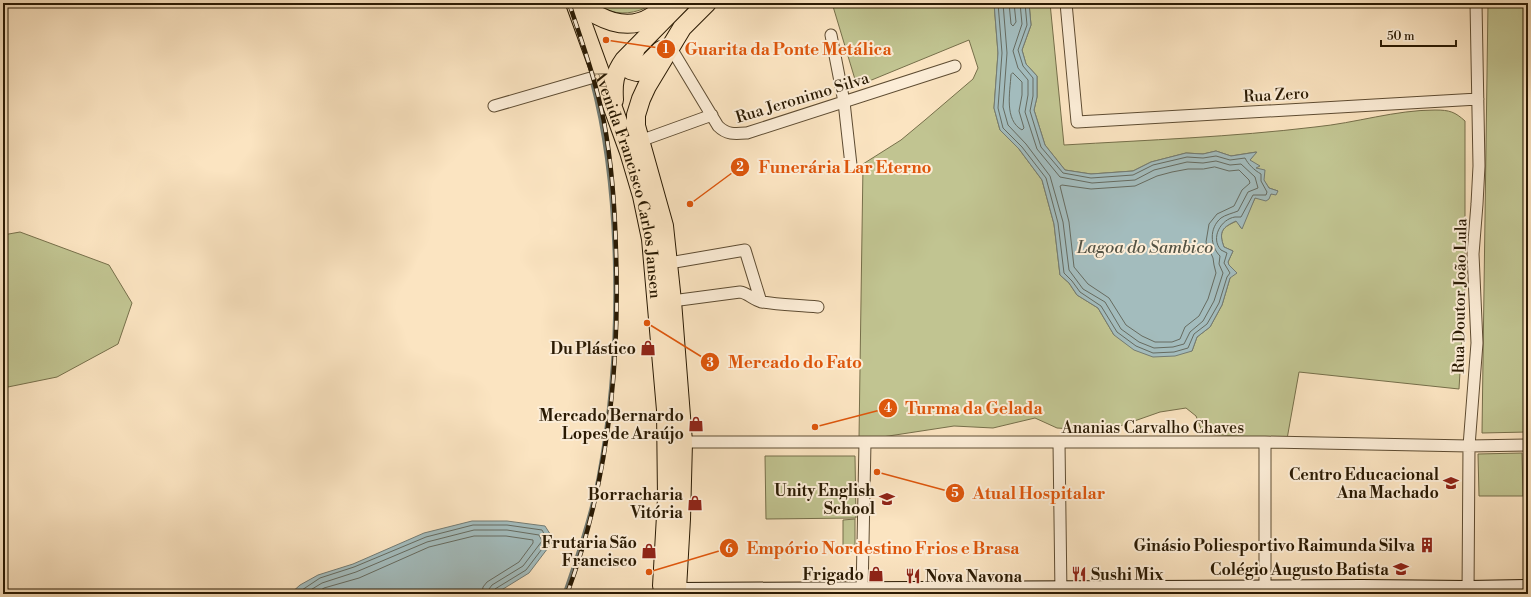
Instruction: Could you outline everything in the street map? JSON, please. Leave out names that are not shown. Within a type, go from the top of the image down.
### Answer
[{"type":"main road","points":[[576,3],[589,12],[607,21],[619,24],[641,21],[650,17],[669,3]]},
{"type":"main road","name":"Avenida Francisco Carlos Jansen","points":[[576,3],[638,182],[650,232],[658,302],[666,410],[670,591]]},
{"type":"main road","points":[[616,118],[613,83],[615,76],[624,60],[680,3]]},
{"type":"main road","points":[[636,49],[628,60],[628,66],[630,70],[637,72],[646,66],[707,3]]},
{"type":"main road","name":"Avenida Francisco Carlos Jansen","points":[[670,591],[681,519],[683,442],[669,263],[664,226],[636,126],[636,115],[647,86],[682,28]]},
{"type":"main road","points":[[614,100],[623,91],[632,91],[636,94],[637,98],[636,115]]},
{"type":"street","name":"Rua Zero","points":[[1066,3],[1077,122],[1478,99]]},
{"type":"street","name":"Rua Doutor João Lula","points":[[1468,592],[1469,446],[1477,343],[1472,254],[1478,204],[1476,3]]},
{"type":"street","points":[[831,36],[844,102],[851,165]]},
{"type":"street","name":"Rua Jeronimo Silva","points":[[671,48],[718,126],[723,131],[732,135],[747,133],[955,66]]},
{"type":"street","points":[[494,106],[601,75]]},
{"type":"street","name":"Rua Jeronimo Silva","points":[[640,141],[712,115]]},
{"type":"street","points":[[669,263],[745,250],[761,302]]},
{"type":"street","points":[[672,301],[740,292],[745,293],[761,302],[818,307]]},
{"type":"street","name":"Ananias Carvalho Chaves","points":[[683,442],[1266,442],[1469,446],[1528,445]]},
{"type":"street","points":[[862,592],[865,442]]},
{"type":"street","points":[[1265,591],[1266,442]]},
{"type":"street","points":[[1059,443],[1061,592]]},
{"type":"street","points":[[670,591],[1468,592],[1528,588]]},
{"type":"green space","points":[[597,3],[654,3],[634,12],[622,13],[611,11]]},
{"type":"green space","points":[[832,3],[994,3],[998,53],[994,108],[1000,130],[1019,149],[1042,180],[1054,224],[1060,275],[1069,283],[1077,295],[1098,308],[1114,335],[1192,351],[1197,337],[1210,327],[1222,305],[1230,278],[1228,262],[1233,251],[1224,247],[1222,242],[1223,230],[1228,225],[1237,221],[1241,228],[1255,198],[1278,191],[1269,188],[1250,160],[1256,152],[1231,156],[1216,151],[1203,154],[1186,153],[1151,162],[1133,171],[1091,174],[1065,170],[1045,145],[1034,110],[1037,97],[1037,76],[1026,64],[1022,50],[1031,25],[1029,3],[1050,3],[1064,145],[1190,138],[1284,130],[1330,125],[1405,112],[1445,110],[1458,115],[1465,121],[1465,287],[1459,389],[1299,372],[1287,439],[1203,434],[1196,416],[1186,408],[1160,412],[1106,431],[1057,428],[1035,418],[993,428],[954,426],[882,437],[859,438],[863,164],[901,140],[925,120],[973,79],[978,68],[969,40],[857,86]]},
{"type":"green space","points":[[1488,3],[1528,3],[1528,432],[1482,433]]},
{"type":"green space","points":[[20,232],[109,265],[132,303],[118,344],[57,377],[3,388],[3,235]]},
{"type":"green space","points":[[1522,453],[1523,496],[1479,496],[1478,454]]},
{"type":"green space","points":[[765,456],[855,456],[856,518],[766,519]]},
{"type":"green space","points":[[855,519],[855,551],[843,551],[843,520]]},
{"type":"water","name":"Lagoa do Sambico","points":[[994,3],[1029,3],[1031,25],[1022,50],[1026,64],[1037,76],[1037,97],[1034,110],[1045,145],[1065,170],[1091,174],[1133,171],[1151,162],[1186,153],[1203,154],[1216,151],[1231,156],[1257,152],[1250,160],[1260,166],[1256,168],[1265,170],[1264,180],[1269,188],[1278,191],[1276,195],[1271,194],[1269,199],[1266,201],[1255,198],[1242,229],[1236,221],[1228,225],[1223,230],[1222,242],[1224,247],[1233,251],[1228,262],[1237,273],[1230,278],[1222,305],[1210,327],[1197,337],[1192,351],[1175,356],[1153,357],[1134,350],[1114,335],[1098,308],[1077,295],[1069,283],[1060,275],[1054,224],[1042,180],[1019,149],[1000,130],[994,108],[998,53]]},
{"type":"water","points":[[472,521],[507,521],[545,526],[554,540],[529,573],[495,594],[290,594],[300,585],[318,575],[353,564],[424,533]]},
{"type":"waterway","points":[[564,594],[587,522],[598,478],[607,422],[614,336],[615,279],[612,207],[601,122],[591,80]]},
{"type":"railway","points":[[567,594],[593,510],[602,468],[613,382],[617,295],[614,203],[607,138],[593,77],[569,3]]},
{"type":"place","name":"Guarita da Ponte Metálica","points":[[606,40]]},
{"type":"place","name":"Funerária Lar Eterno","points":[[690,204]]},
{"type":"place","name":"Mercado do Fato","points":[[647,323]]},
{"type":"place","name":"Du Plástico","points":[[648,348]]},
{"type":"place","name":"Mercado Bernardo Lopes de Araújo","points":[[696,424]]},
{"type":"place","name":"Turma da Gelada","points":[[815,427]]},
{"type":"place","name":"Atual Hospitalar","points":[[877,472]]},
{"type":"place","name":"Centro Educacional Ana Machado","points":[[1451,483]]},
{"type":"place","name":"Unity English School","points":[[887,499]]},
{"type":"place","name":"Borracharia Vitória","points":[[695,503]]},
{"type":"place","name":"Ginásio Poliesportivo Raimunda Silva","points":[[1427,545]]},
{"type":"place","name":"Frutaria São Francisco","points":[[649,551]]},
{"type":"place","name":"Colégio Augusto Batista","points":[[1401,569]]},
{"type":"place","name":"Empório Nordestino Frios e Brasa","points":[[649,572]]},
{"type":"place","name":"Frigado","points":[[876,574]]},
{"type":"place","name":"Sushi Mix","points":[[1079,574]]},
{"type":"place","name":"Nova Navona","points":[[913,576]]}]
